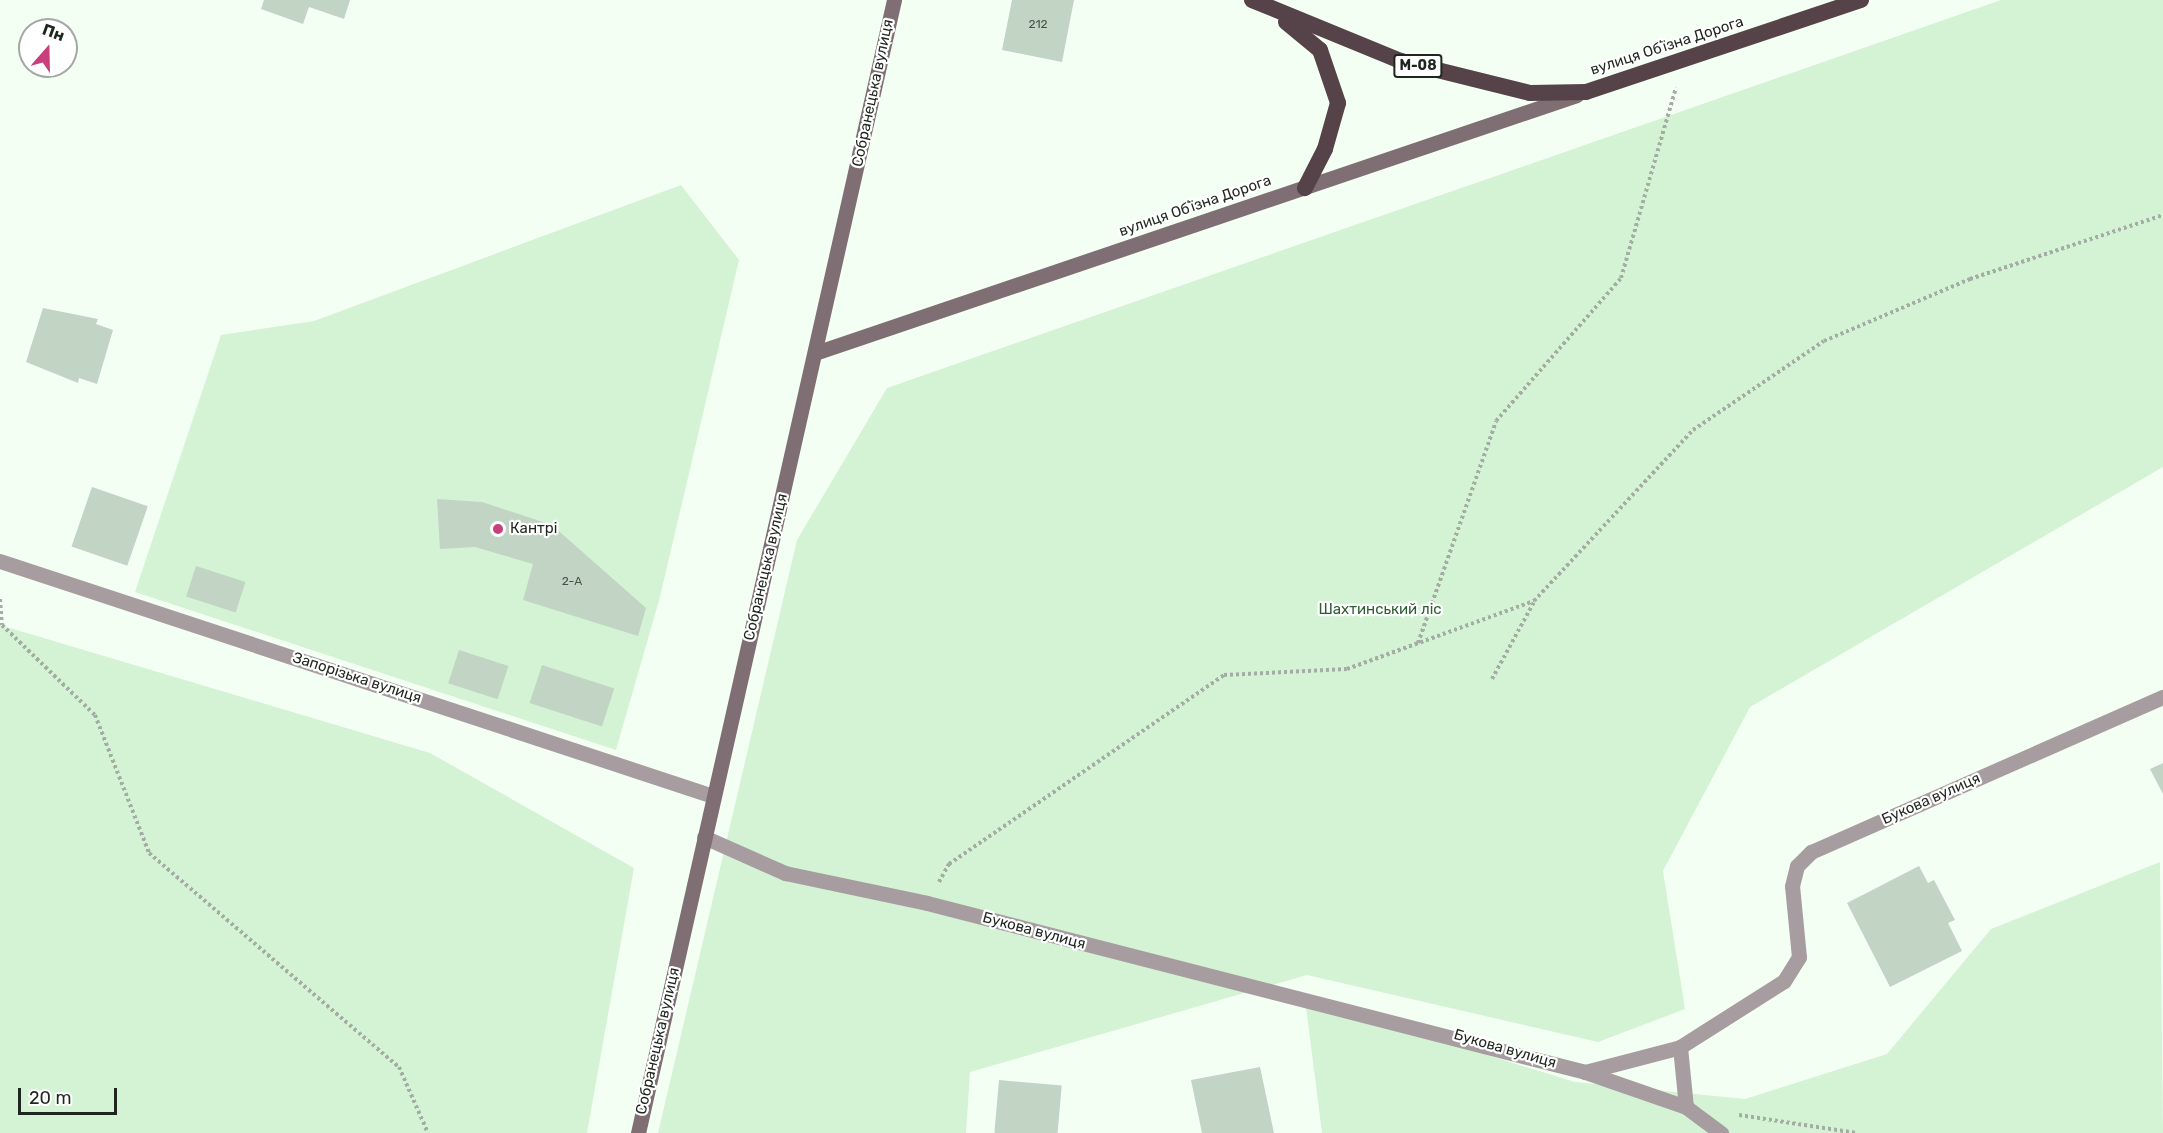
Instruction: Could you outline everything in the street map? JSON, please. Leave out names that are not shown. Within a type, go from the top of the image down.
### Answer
[{"type":"highway","name":"вулиця Обʼїзна Дорога","points":[[1255,2],[1401,61],[1475,82],[1530,93],[1586,92],[1862,0]]},
{"type":"highway","points":[[1255,2],[1320,50],[1335,87],[1334,123],[1305,188]]},
{"type":"main road","name":"Собранецька вулиця","points":[[638,1133],[894,0]]},
{"type":"main road","name":"вулиця Обʼїзна Дорога","points":[[815,353],[1586,92]]},
{"type":"street","name":"Запорізька вулиця","points":[[0,561],[713,796]]},
{"type":"street","name":"Букова вулиця","points":[[704,837],[786,873],[927,903],[1585,1072],[1680,1047],[1784,981],[1799,957],[1792,886],[1797,867],[1811,852],[2163,697]]},
{"type":"street","points":[[1680,1047],[1686,1107]]},
{"type":"street","points":[[1585,1072],[1686,1107],[1721,1133]]},
{"type":"path","points":[[1418,644],[1496,421],[1622,278],[1684,59]]},
{"type":"path","points":[[1492,679],[1534,601],[1693,430],[1824,341],[1970,279],[2163,215]]},
{"type":"path","points":[[0,599],[2,625],[95,714],[149,853],[399,1067],[428,1133]]},
{"type":"path","points":[[927,903],[949,864],[1224,675],[1347,669],[1534,601]]},
{"type":"path","points":[[1732,1114],[1857,1133]]},
{"type":"green space","name":"Шахтинський ліс","points":[[2001,0],[2163,0],[2163,467],[1750,707],[1663,871],[1685,1009],[1598,1042],[1307,975],[970,1072],[966,1133],[658,1133],[797,540],[887,388]]},
{"type":"green space","points":[[681,185],[739,260],[660,597],[616,750],[135,592],[221,335],[314,321]]},
{"type":"green space","points":[[0,625],[430,753],[634,868],[587,1133],[0,1133]]},
{"type":"green space","points":[[2160,862],[2163,1133],[1322,1133],[1305,999],[1575,1082],[1745,1099],[1887,1054],[1991,929]]},
{"type":"building","points":[[264,0],[350,0],[344,19],[309,7],[303,24],[261,9]]},
{"type":"building","points":[[1012,0],[1074,0],[1062,62],[1002,50]]},
{"type":"building","points":[[43,308],[98,319],[96,324],[113,330],[97,384],[79,378],[78,383],[26,362]]},
{"type":"building","points":[[92,487],[148,506],[127,566],[71,547]]},
{"type":"building","points":[[437,499],[482,502],[552,525],[646,608],[638,636],[523,600],[533,564],[475,547],[440,549]]},
{"type":"building","points":[[196,566],[245,582],[236,613],[186,596]]},
{"type":"building","points":[[459,650],[508,666],[498,699],[448,683]]},
{"type":"building","points":[[542,665],[614,688],[602,727],[530,703]]},
{"type":"building","points":[[2163,763],[2163,794],[2150,769]]},
{"type":"building","points":[[1919,866],[1928,883],[1934,880],[1955,920],[1948,923],[1962,951],[1890,987],[1847,903]]},
{"type":"building","points":[[1260,1067],[1274,1133],[1202,1133],[1191,1080]]},
{"type":"building","points":[[999,1080],[1062,1085],[1058,1133],[994,1133]]},
{"type":"place","name":"Кантрі","points":[[498,529]]}]
